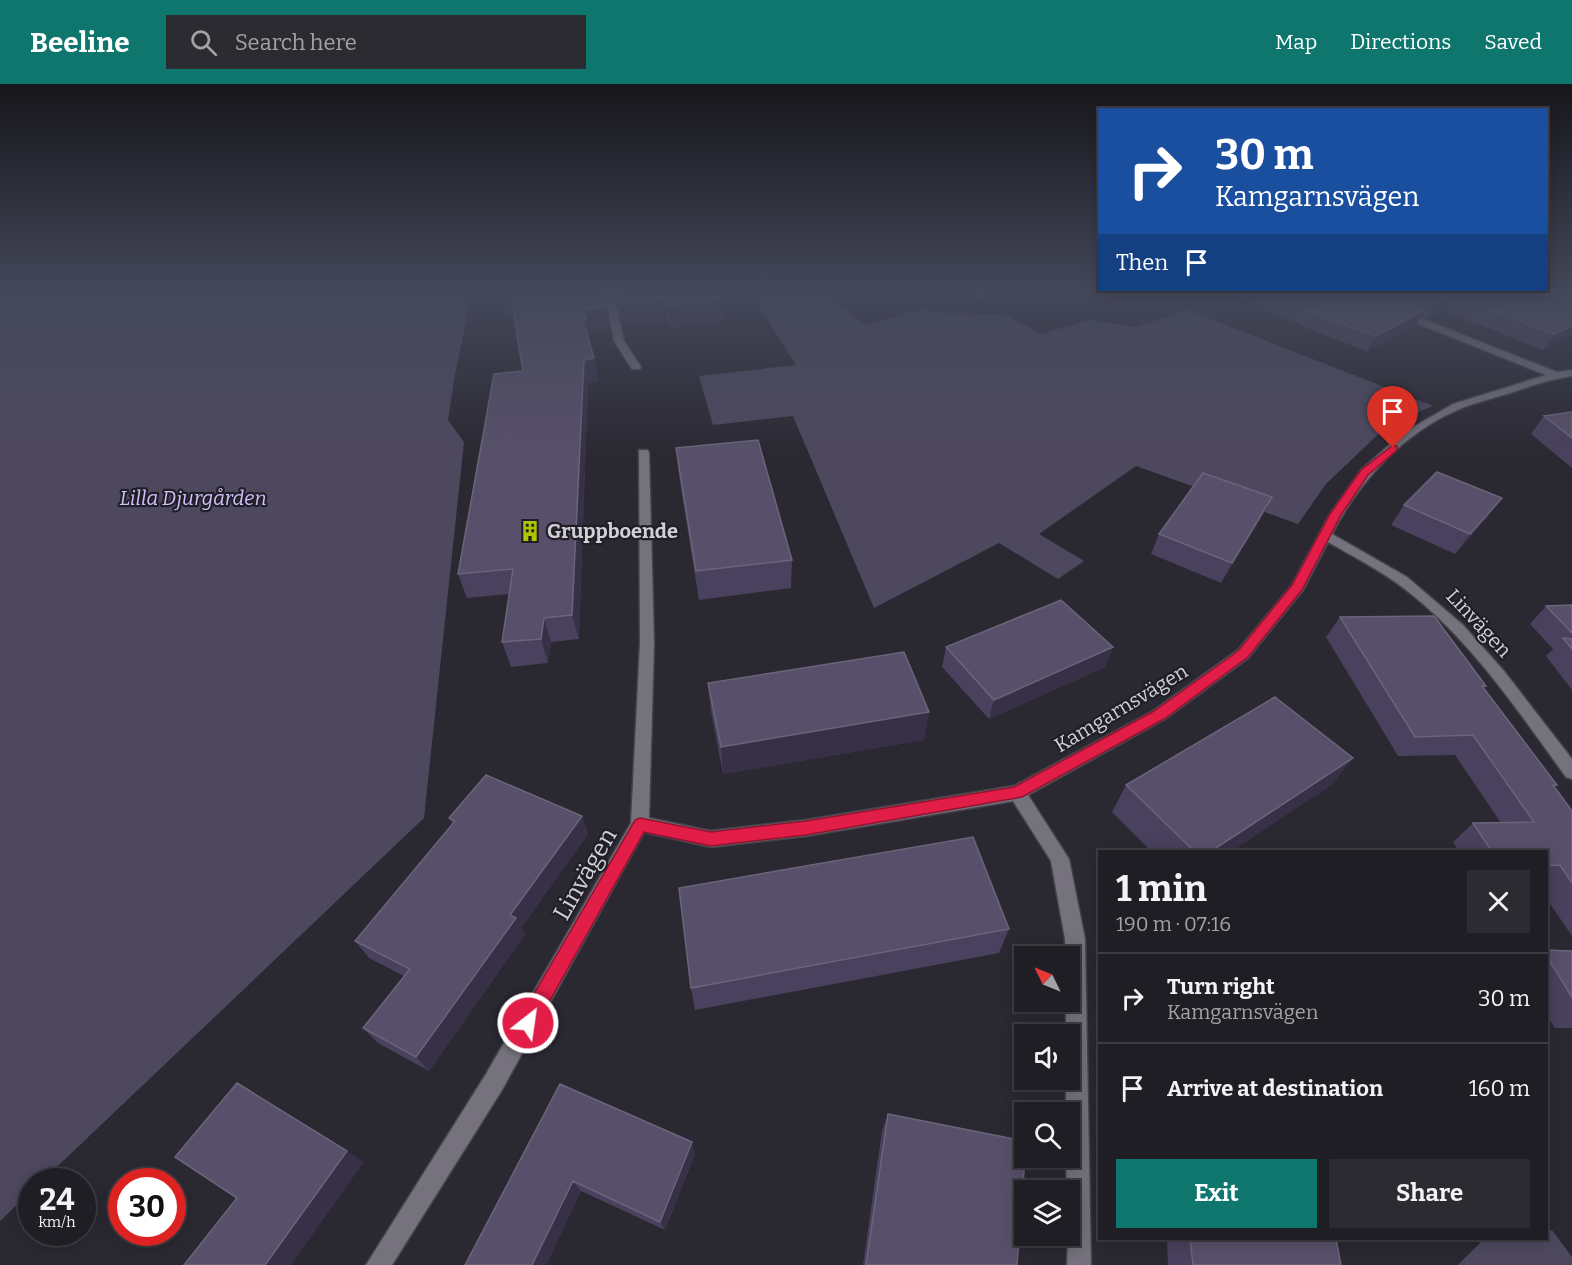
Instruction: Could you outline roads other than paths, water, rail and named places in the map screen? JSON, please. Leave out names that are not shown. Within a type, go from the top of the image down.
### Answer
[{"type":"street","points":[[623,347],[636,367]]},
{"type":"street","points":[[1486,347],[1572,380]]},
{"type":"street","name":"Kamgarnsvägen","points":[[640,825],[711,839],[806,828],[1017,793],[1159,715],[1227,668],[1243,654],[1298,587],[1336,514],[1365,473],[1407,435],[1457,406],[1556,375],[1572,373]]},
{"type":"street","name":"Linvägen","points":[[378,1265],[494,1082],[640,825],[647,643],[643,452]]},
{"type":"street","name":"Linvägen","points":[[1326,536],[1388,570],[1442,613],[1509,688],[1572,772]]},
{"type":"street","points":[[1017,793],[1060,860],[1075,939],[1079,1265]]},
{"type":"place","name":"Gruppboende","points":[[530,531]]},
{"type":"park label","name":"Lilla Djurgården","points":[[193,498]]}]
